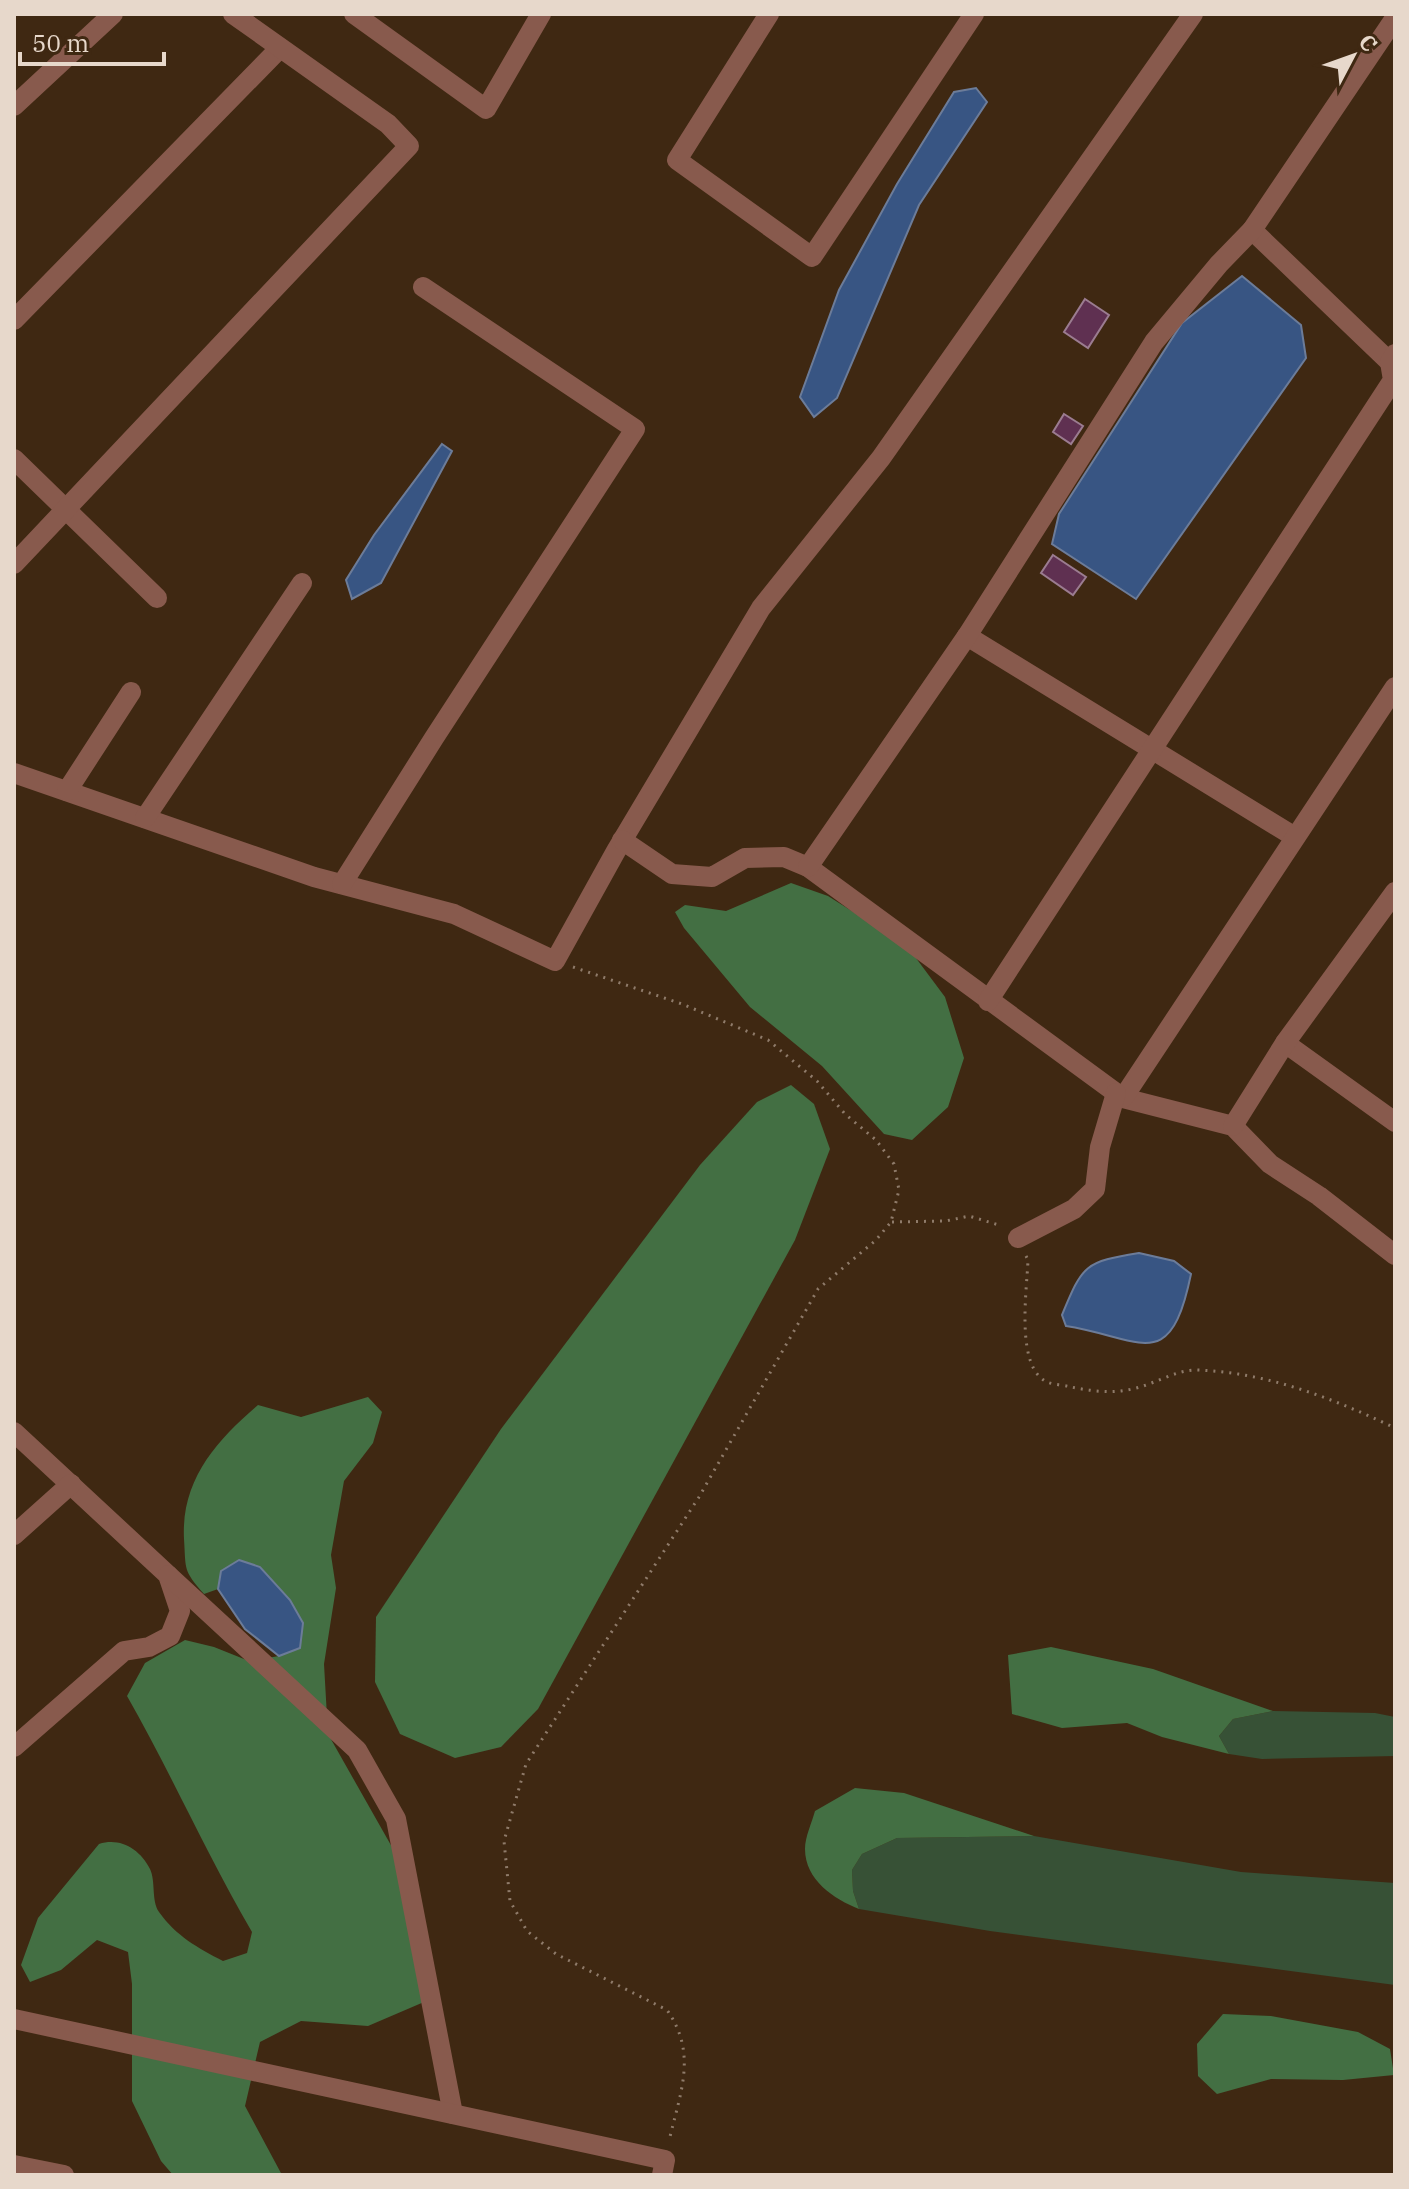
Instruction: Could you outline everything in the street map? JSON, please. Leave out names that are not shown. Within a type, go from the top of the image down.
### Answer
[{"type":"street","points":[[14,106],[113,14]]},
{"type":"street","points":[[14,564],[409,146],[388,124],[233,14]]},
{"type":"street","points":[[354,14],[486,109],[541,14]]},
{"type":"street","points":[[769,14],[677,160],[812,257],[974,14]]},
{"type":"street","points":[[14,773],[342,884],[454,914],[555,961],[622,840],[761,608],[881,458],[1193,14]]},
{"type":"street","points":[[808,867],[967,636],[1154,342],[1219,264],[1252,230],[1395,18]]},
{"type":"street","points":[[14,320],[280,48]]},
{"type":"street","points":[[988,1001],[1393,380],[1393,361],[1252,230]]},
{"type":"street","points":[[342,884],[635,429],[423,287]]},
{"type":"street","points":[[14,459],[157,598]]},
{"type":"street","points":[[145,818],[302,583]]},
{"type":"street","points":[[967,636],[1295,837]]},
{"type":"street","points":[[1018,1238],[1074,1209],[1095,1189],[1100,1147],[1120,1095],[1395,687]]},
{"type":"street","points":[[67,791],[131,692]]},
{"type":"street","points":[[622,840],[672,874],[712,877],[745,858],[784,857],[808,867],[1120,1095],[1233,1126],[1270,1164],[1319,1196],[1395,1255]]},
{"type":"street","points":[[1233,1126],[1285,1043],[1387,922],[1395,892]]},
{"type":"street","points":[[1285,1043],[1395,1122]]},
{"type":"street","points":[[14,1432],[357,1750],[396,1819],[453,2114]]},
{"type":"street","points":[[14,1535],[71,1484]]},
{"type":"street","points":[[14,1747],[124,1651],[149,1647],[170,1636],[180,1611],[168,1575]]},
{"type":"street","points":[[14,2019],[453,2114],[663,2168]]},
{"type":"street","points":[[14,2165],[64,2175]]},
{"type":"path","points":[[555,961],[682,1004],[768,1040],[817,1081],[845,1114],[876,1140],[894,1164],[899,1190],[891,1222],[876,1240],[818,1289],[699,1497],[526,1764],[504,1841],[510,1901],[527,1931],[556,1954],[667,2010],[678,2026],[686,2062],[663,2168]]},
{"type":"path","points":[[891,1222],[946,1221],[969,1216],[999,1223],[1018,1238],[1028,1260],[1025,1330],[1028,1356],[1035,1372],[1047,1382],[1093,1392],[1130,1390],[1192,1370],[1248,1374],[1343,1404],[1395,1428]]},
{"type":"green space","points":[[791,883],[828,896],[907,946],[945,997],[964,1058],[948,1107],[912,1140],[884,1134],[822,1066],[750,1007],[684,928],[675,912],[685,905],[726,911]]},
{"type":"green space","points":[[791,1085],[814,1104],[830,1149],[795,1240],[538,1709],[501,1747],[455,1758],[400,1734],[375,1682],[376,1617],[501,1429],[700,1165],[757,1102]]},
{"type":"green space","points":[[368,1397],[382,1412],[373,1443],[344,1481],[331,1555],[336,1588],[324,1664],[328,1734],[405,1870],[431,1999],[368,2026],[301,2021],[260,2042],[245,2106],[282,2175],[173,2175],[161,2161],[132,2101],[132,1984],[128,1952],[97,1940],[61,1970],[30,1982],[21,1965],[38,1918],[99,1844],[107,1842],[129,1846],[146,1862],[152,1874],[159,1912],[180,1935],[223,1961],[247,1953],[252,1932],[127,1696],[145,1663],[185,1640],[249,1661],[279,1656],[221,1571],[218,1589],[204,1594],[192,1580],[186,1564],[184,1539],[188,1498],[204,1463],[215,1448],[258,1405],[301,1417]]},
{"type":"green space","points":[[1051,1647],[1153,1669],[1273,1711],[1233,1719],[1219,1736],[1229,1754],[1162,1737],[1127,1723],[1062,1728],[1012,1714],[1008,1655]]},
{"type":"green space","points":[[1273,1711],[1375,1713],[1395,1717],[1395,1756],[1262,1759],[1229,1754],[1219,1736],[1233,1719]]},
{"type":"green space","points":[[855,1788],[904,1793],[1034,1836],[897,1838],[862,1854],[852,1870],[853,1891],[859,1909],[831,1894],[815,1879],[806,1860],[805,1849],[815,1811]]},
{"type":"green space","points":[[1034,1836],[1241,1872],[1395,1883],[1395,1985],[990,1931],[859,1909],[853,1891],[852,1870],[862,1854],[897,1838]]},
{"type":"green space","points":[[1223,2014],[1271,2016],[1358,2032],[1390,2049],[1394,2075],[1343,2080],[1271,2079],[1217,2094],[1198,2076],[1197,2044]]},
{"type":"water","points":[[976,88],[987,102],[919,205],[837,398],[814,417],[800,397],[839,290],[897,184],[954,92]]},
{"type":"water","points":[[1242,276],[1301,325],[1306,358],[1136,599],[1052,544],[1059,514],[1182,323]]},
{"type":"water","points":[[442,444],[452,451],[381,583],[352,599],[346,580],[374,535]]},
{"type":"water","points":[[1139,1253],[1174,1261],[1191,1274],[1183,1306],[1173,1327],[1162,1338],[1149,1343],[1133,1342],[1066,1326],[1062,1315],[1075,1285],[1088,1268],[1107,1259]]},
{"type":"water","points":[[239,1560],[260,1567],[290,1600],[303,1623],[300,1648],[279,1656],[245,1629],[218,1589],[221,1571]]},
{"type":"building","points":[[1085,299],[1109,315],[1088,348],[1064,332]]},
{"type":"building","points":[[1064,414],[1083,426],[1071,444],[1053,432]]},
{"type":"building","points":[[1053,555],[1086,577],[1073,595],[1041,573]]}]
